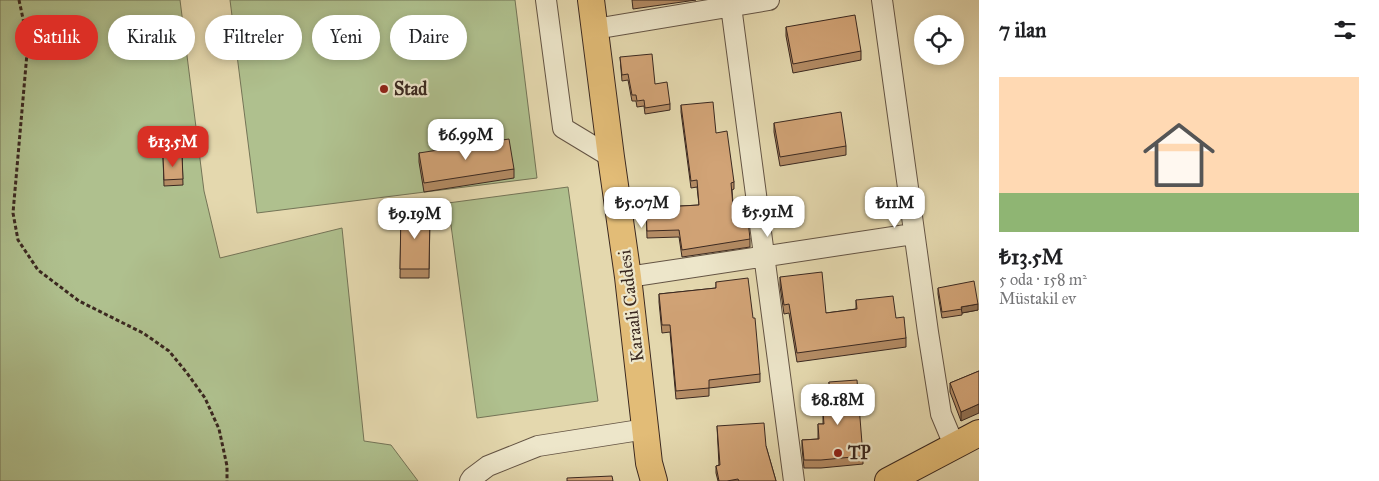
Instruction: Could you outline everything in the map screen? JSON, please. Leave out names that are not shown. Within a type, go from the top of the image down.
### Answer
[{"type":"main road","name":"Karaali Caddesi","points":[[591,0],[628,277],[650,475]]},
{"type":"main road","points":[[921,481],[967,449],[979,433]]},
{"type":"main road","points":[[888,481],[967,449]]},
{"type":"street","points":[[546,0],[563,128],[611,157]]},
{"type":"street","points":[[595,28],[769,0]]},
{"type":"street","points":[[882,0],[941,414],[967,449]]},
{"type":"street","points":[[730,6],[794,481]]},
{"type":"street","points":[[628,277],[914,234]]},
{"type":"street","points":[[470,481],[488,466],[538,446],[646,429]]},
{"type":"path","points":[[19,0],[28,42],[13,213],[18,240],[38,270],[80,301],[143,333],[169,352],[205,398],[219,429],[227,466],[227,481]]},
{"type":"green space","points":[[0,0],[180,0],[182,15],[108,15],[108,60],[188,60],[204,191],[220,258],[342,228],[364,441],[391,445],[418,481],[0,481]]},
{"type":"green space","name":"Stad","points":[[230,0],[515,0],[537,178],[257,213],[238,60],[302,60],[302,15],[232,15]]},
{"type":"green space","points":[[568,187],[598,401],[477,418],[448,203]]},
{"type":"building","points":[[855,15],[861,51],[793,64],[786,27]]},
{"type":"building","points":[[652,54],[655,84],[667,82],[670,104],[645,108],[644,100],[637,101],[636,95],[632,95],[628,74],[622,75],[620,57]]},
{"type":"building","points":[[713,102],[716,133],[727,131],[734,182],[731,183],[734,218],[739,218],[739,221],[748,220],[750,239],[682,250],[679,230],[647,231],[646,208],[699,205],[697,180],[691,181],[681,105]]},
{"type":"building","points":[[841,112],[846,146],[780,157],[774,123]]},
{"type":"building","points":[[509,139],[514,169],[424,183],[419,153]]},
{"type":"building","points":[[182,155],[183,179],[164,180],[163,156]]},
{"type":"building","points":[[401,211],[430,212],[429,269],[400,269]]},
{"type":"building","points":[[822,272],[826,313],[857,309],[856,300],[893,296],[896,318],[904,317],[906,338],[797,353],[789,304],[784,305],[780,277]]},
{"type":"building","points":[[748,278],[753,318],[755,318],[760,374],[709,380],[709,388],[676,391],[670,325],[662,325],[659,294],[716,288],[716,282]]},
{"type":"building","points":[[974,281],[978,304],[942,312],[938,288]]},
{"type":"building","points":[[979,371],[979,404],[961,412],[950,383]]},
{"type":"building","points":[[857,380],[863,456],[804,460],[802,440],[819,439],[818,424],[824,424],[823,412],[831,411],[829,382]]},
{"type":"building","points":[[764,423],[766,446],[776,481],[739,481],[738,479],[719,481],[716,466],[720,465],[717,426]]},
{"type":"building","points":[[612,476],[613,481],[567,481],[567,478]]},
{"type":"place","name":"Stad","points":[[384,89]]},
{"type":"place","name":"TP","points":[[838,453]]}]
